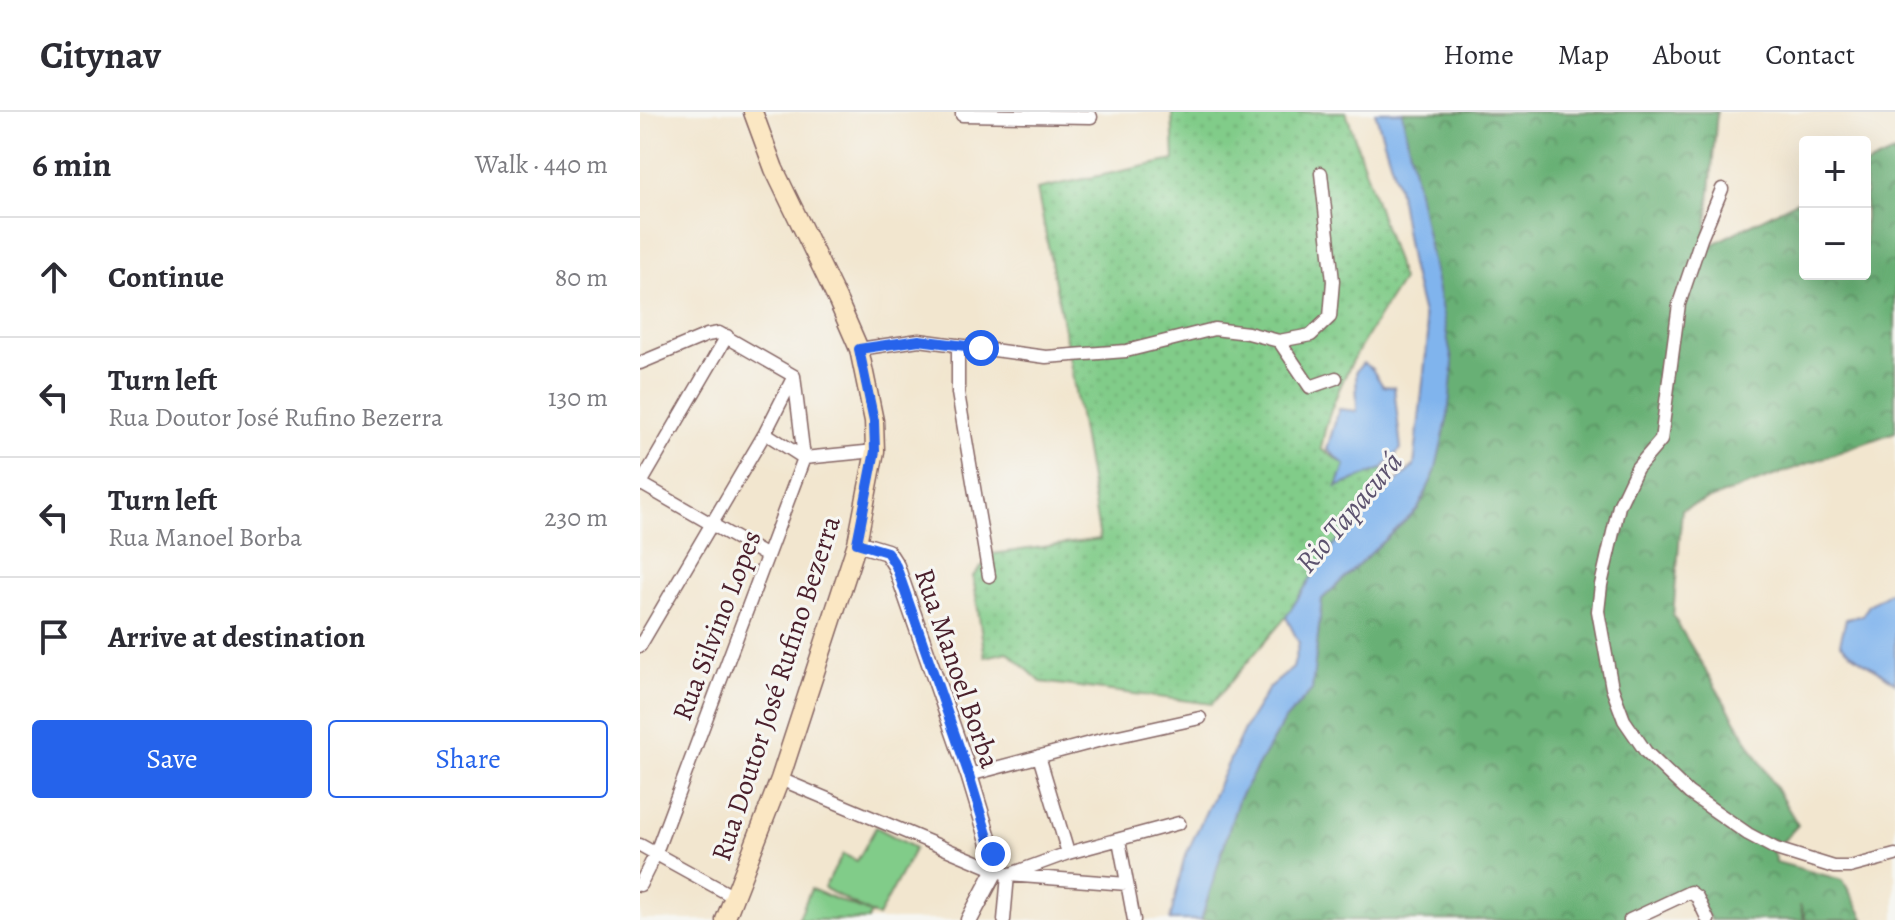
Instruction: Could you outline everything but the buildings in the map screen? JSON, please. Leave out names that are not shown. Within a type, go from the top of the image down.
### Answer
[{"type":"main road","name":"Rua Doutor José Rufino Bezerra","points":[[725,920],[780,779],[857,543],[875,451],[874,421],[859,349],[774,169],[753,112]]},
{"type":"street","points":[[962,112],[962,115],[1091,117]]},
{"type":"street","points":[[859,349],[919,340],[1046,357],[1126,351],[1214,329],[1279,341],[1311,335],[1330,317],[1333,281],[1321,173]]},
{"type":"street","points":[[1722,189],[1679,304],[1661,440],[1637,468],[1619,506],[1601,585],[1598,611],[1612,688],[1624,720],[1646,752],[1689,793],[1748,834],[1776,849],[1834,867],[1850,867],[1895,855]]},
{"type":"street","points":[[640,363],[713,333],[727,336],[794,376],[765,433],[640,646]]},
{"type":"street","points":[[727,336],[640,484],[767,556]]},
{"type":"street","points":[[1279,341],[1310,387],[1336,378]]},
{"type":"street","points":[[958,345],[958,393],[989,576]]},
{"type":"street","name":"Rua Silvino Lopes","points":[[640,885],[655,855],[804,458],[794,376]]},
{"type":"street","points":[[765,433],[804,458],[875,451]]},
{"type":"street","name":"Rua Manoel Borba","points":[[857,543],[887,552],[896,566],[1001,873]]},
{"type":"street","points":[[969,775],[1200,718]]},
{"type":"street","points":[[1039,756],[1068,853]]},
{"type":"street","points":[[780,779],[1001,873],[1127,884]]},
{"type":"street","points":[[969,920],[1001,873],[1179,823]]},
{"type":"street","points":[[1119,840],[1134,920]]},
{"type":"street","points":[[640,845],[734,897]]},
{"type":"street","points":[[1001,873],[1004,920]]},
{"type":"street","points":[[1630,920],[1658,914],[1686,893],[1695,894],[1708,920]]},
{"type":"green space","points":[[1172,112],[1346,112],[1402,280],[1342,382],[1321,449],[1346,465],[1337,486],[1382,469],[1394,484],[1327,553],[1286,617],[1212,704],[1041,682],[1008,652],[985,657],[973,576],[993,554],[1100,539],[1037,189],[1174,160]]},
{"type":"green space","points":[[1401,112],[1717,112],[1705,248],[1799,200],[1799,280],[1871,280],[1871,163],[1895,152],[1895,432],[1682,509],[1673,616],[1798,825],[1773,852],[1776,862],[1843,880],[1865,920],[1806,920],[1800,905],[1804,920],[1711,920],[1689,889],[1621,920],[1201,920],[1238,800],[1283,722],[1312,689],[1322,599],[1418,509],[1435,472],[1448,416]]},
{"type":"green space","points":[[876,827],[915,848],[878,917],[871,913],[868,920],[798,920],[811,889],[870,913],[824,888],[843,854],[857,861]]},
{"type":"water","points":[[1375,112],[1402,112],[1453,365],[1448,416],[1435,472],[1418,509],[1322,599],[1312,690],[1283,722],[1238,800],[1201,920],[1170,920],[1184,859],[1244,729],[1269,688],[1293,668],[1299,643],[1286,617],[1329,550],[1371,504],[1414,466],[1428,335],[1411,265],[1398,187]]},
{"type":"water","points":[[1363,363],[1372,369],[1383,386],[1394,387],[1401,449],[1382,469],[1337,487],[1345,465],[1327,449],[1339,409],[1357,411],[1356,371]]},
{"type":"water","points":[[1895,589],[1895,683],[1840,643],[1846,619],[1863,615],[1869,605]]},
{"type":"route","points":[[981,348],[919,340],[859,349],[874,421],[875,451],[857,543],[887,552],[896,566],[969,775],[993,854]]},
{"type":"water label","name":"Rio Tapacurá","points":[[1349,512]]}]
